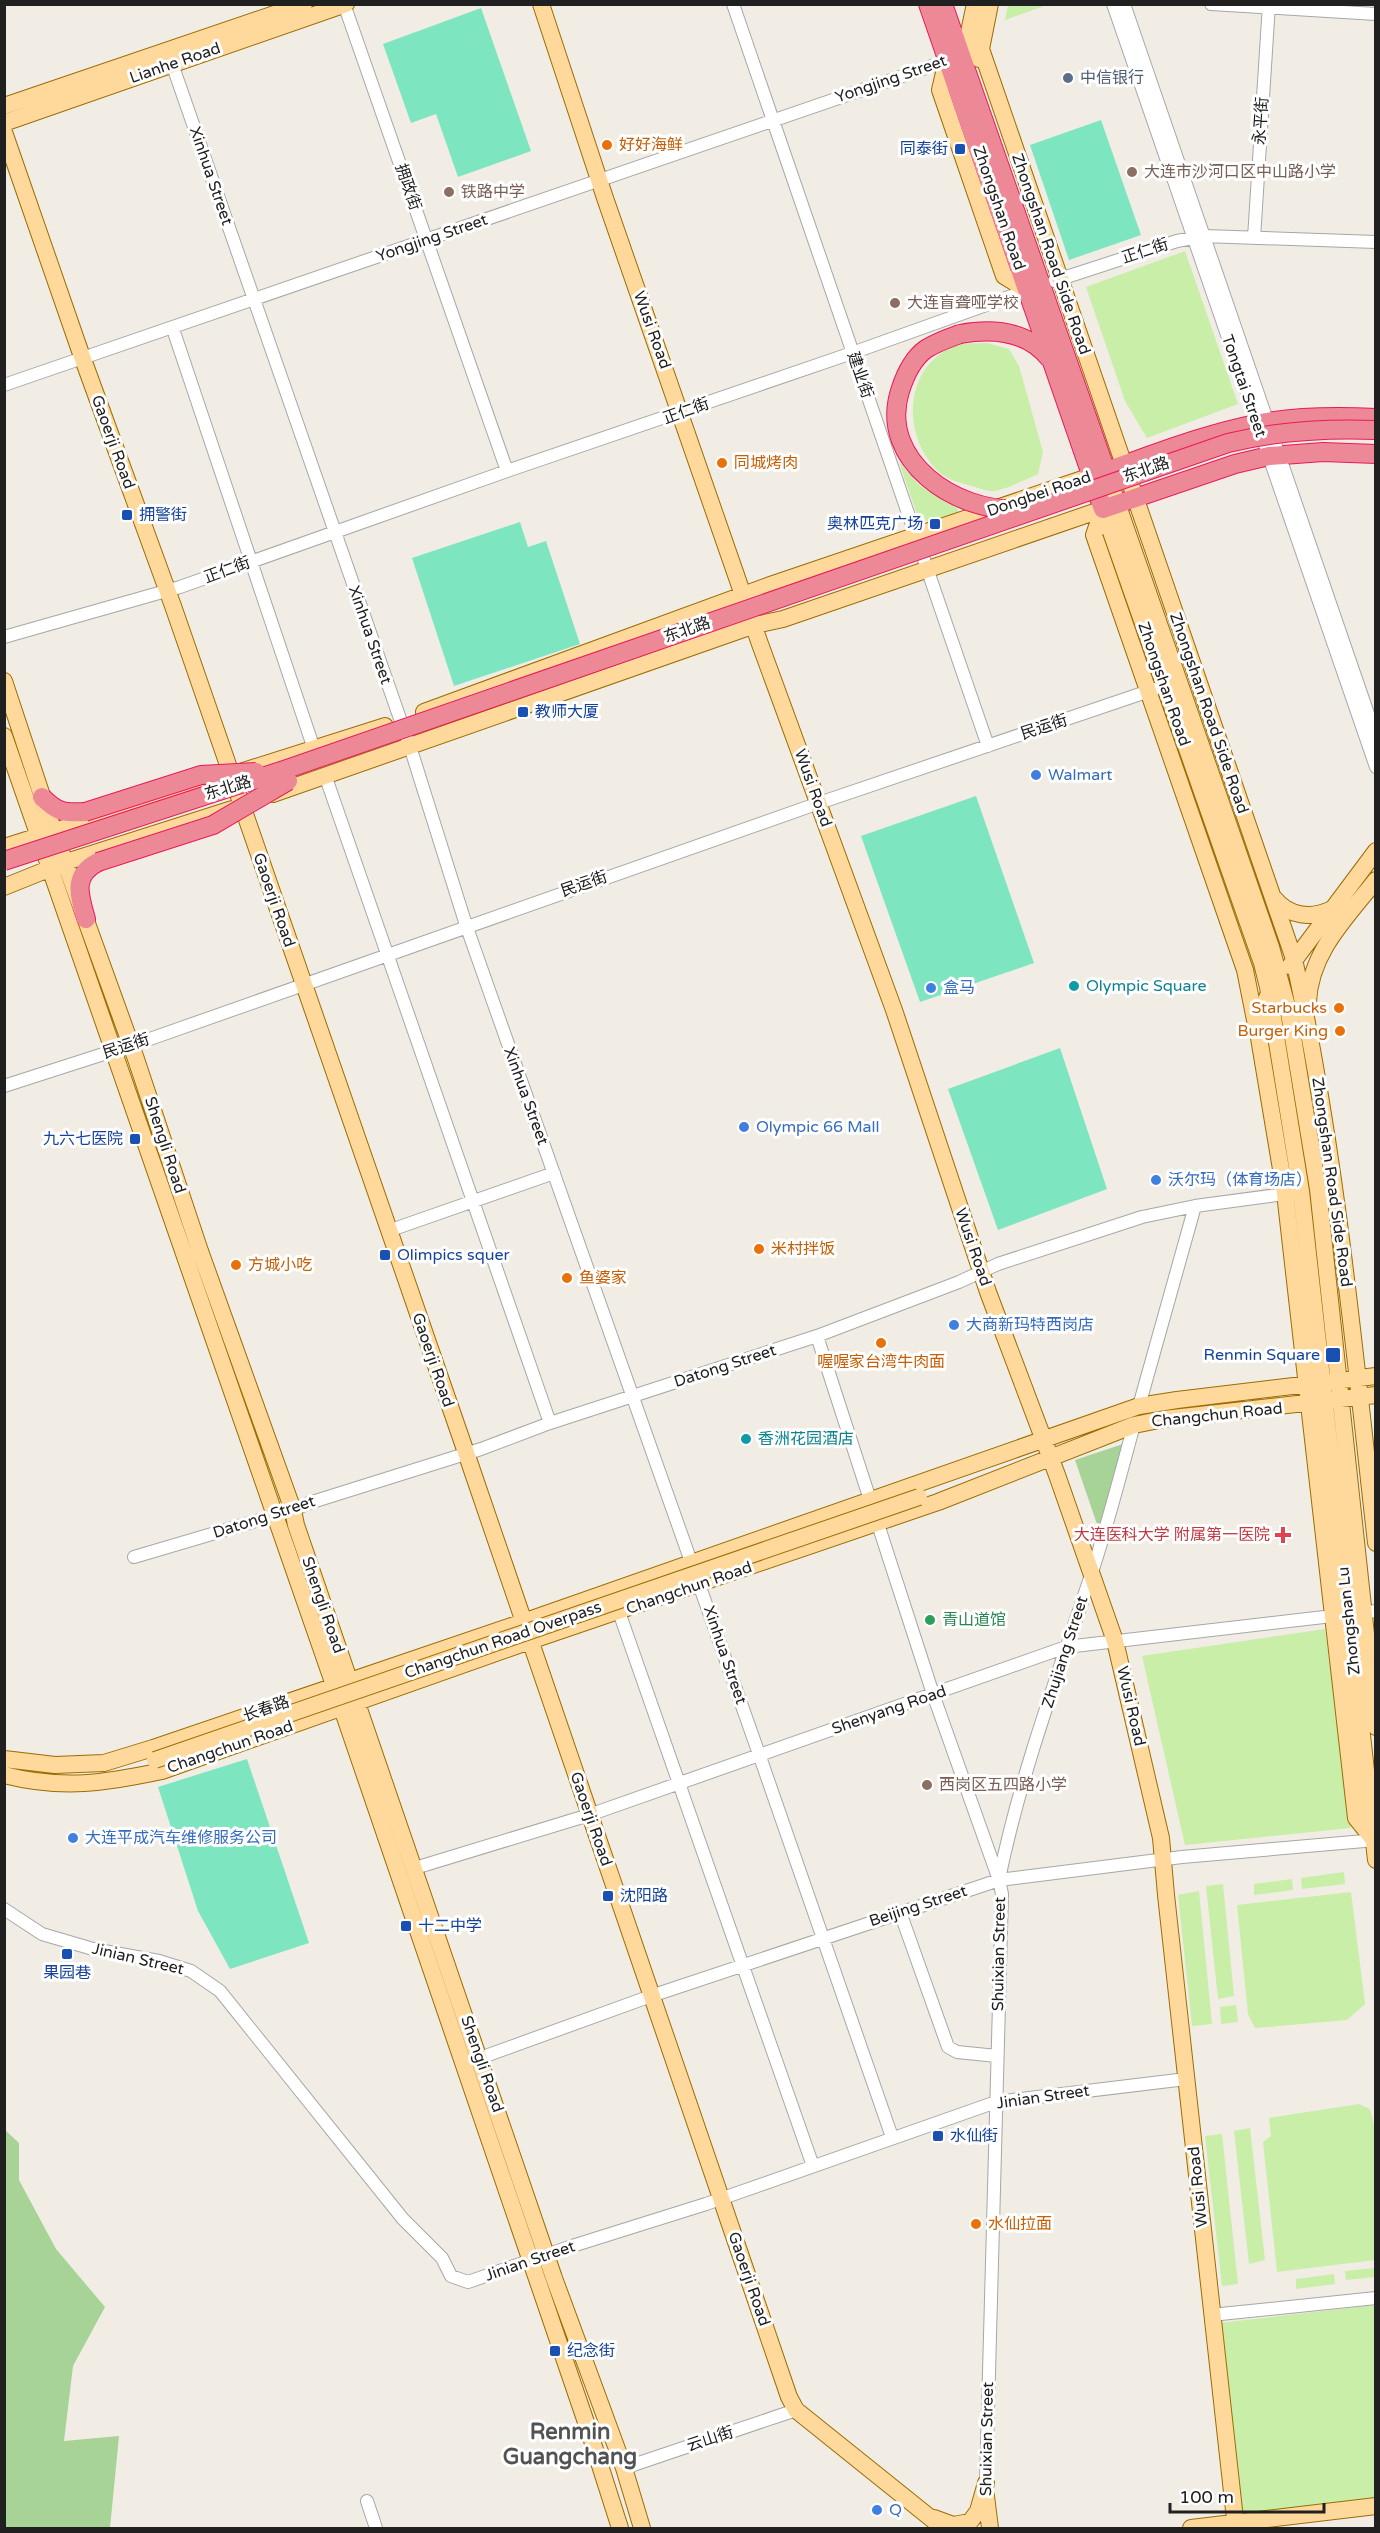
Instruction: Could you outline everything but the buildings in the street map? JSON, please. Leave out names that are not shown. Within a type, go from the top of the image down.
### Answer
[{"type":"highway","name":"Zhongshan Road","points":[[928,4],[957,59],[979,108],[1034,288],[1053,363],[1099,473]]},
{"type":"highway","name":"Zhongshan Road","points":[[944,4],[957,59],[957,89],[1034,288],[1110,506]]},
{"type":"highway","points":[[1035,508],[984,508],[963,501],[942,490],[924,475],[911,459],[902,441],[897,419],[898,398],[904,378],[913,362],[925,350],[960,334],[989,331],[1018,336],[1042,350],[1053,363]]},
{"type":"highway","name":"Dongbei Road","points":[[1099,473],[1226,430],[1262,423],[1319,417],[1376,418]]},
{"type":"highway","name":"东北路","points":[[4,861],[286,775],[1035,508],[1228,442],[1260,435],[1321,429],[1376,430]]},
{"type":"highway","name":"东北路","points":[[4,873],[1232,453],[1297,442],[1376,442]]},
{"type":"highway","points":[[1110,506],[1235,464],[1274,456],[1323,452],[1376,454]]},
{"type":"highway","points":[[42,797],[51,807],[63,813],[85,812],[201,775],[286,775]]},
{"type":"highway","points":[[86,919],[80,897],[80,881],[87,868],[98,862],[213,825],[286,775]]},
{"type":"main road","name":"Lianhe Road","points":[[4,123],[304,4]]},
{"type":"main road","name":"Wusi Road","points":[[541,4],[599,180],[744,594],[894,1010],[982,1272],[1115,1641],[1165,1860],[1166,1895],[1236,2526]]},
{"type":"main road","name":"Zhongshan Road Side Road","points":[[975,4],[957,59],[940,90],[1004,276],[1034,288]]},
{"type":"main road","points":[[979,108],[977,76],[990,4]]},
{"type":"main road","name":"Lianhe Road","points":[[4,106],[344,5]]},
{"type":"main road","name":"Zhongshan Road Side Road","points":[[981,49],[1294,959],[1307,1017],[1335,1181],[1357,1378],[1367,1396],[1376,1543]]},
{"type":"main road","name":"Gaoerji Road","points":[[4,132],[242,806],[651,1996],[723,2197],[789,2397],[796,2410],[937,2526],[951,2529]]},
{"type":"main road","name":"Dongbei Road","points":[[744,594],[1099,473]]},
{"type":"main road","points":[[755,625],[783,619],[1110,506]]},
{"type":"main road","points":[[1110,506],[1094,535],[1245,970],[1293,1192],[1304,1362],[1323,1383],[1354,1355]]},
{"type":"main road","name":"Zhongshan Road","points":[[1110,506],[1165,685],[1262,963],[1269,993],[1293,1192],[1323,1383]]},
{"type":"main road","name":"Zhongshan Road","points":[[1110,506],[1258,908],[1289,1013],[1318,1189],[1323,1383]]},
{"type":"main road","name":"东北路","points":[[4,847],[400,721],[744,594]]},
{"type":"main road","name":"东北路","points":[[4,887],[59,865],[242,806],[409,745],[755,625]]},
{"type":"main road","name":"Shengli Road","points":[[4,681],[42,797],[47,834]]},
{"type":"main road","name":"Shengli Road","points":[[4,736],[59,865],[122,1047],[275,1515],[342,1682]]},
{"type":"main road","points":[[1258,1032],[1261,1012],[1269,993],[1376,851]]},
{"type":"main road","name":"Shengli Road","points":[[59,865],[86,919],[122,1047],[200,1251],[293,1510],[349,1705],[538,2257],[624,2468],[642,2529]]},
{"type":"main road","points":[[1307,1017],[1308,994],[1322,949],[1376,880]]},
{"type":"main road","points":[[1272,896],[1280,906],[1300,914],[1321,914],[1332,909]]},
{"type":"main road","points":[[1258,908],[1294,959]]},
{"type":"main road","name":"Changchun Road","points":[[523,1622],[1139,1406],[1376,1376]]},
{"type":"main road","name":"Zhongshan Lu","points":[[1323,1383],[1355,1614],[1376,1727]]},
{"type":"main road","name":"Changchun Road","points":[[4,1774],[57,1784],[107,1783],[162,1771],[530,1641],[700,1585],[957,1495],[1134,1425],[1164,1419],[1367,1396]]},
{"type":"main road","points":[[1325,1401],[1355,1614],[1356,1818],[1374,1840]]},
{"type":"main road","points":[[919,1497],[967,1468]]},
{"type":"main road","points":[[919,1497],[974,1487]]},
{"type":"main road","name":"Changchun Road Overpass","points":[[155,1760],[919,1497]]},
{"type":"main road","name":"Zhongshan Lu","points":[[1355,1614],[1376,1860]]},
{"type":"main road","name":"长春路","points":[[4,1759],[55,1765],[104,1763],[523,1622]]},
{"type":"main road","name":"Shengli Road","points":[[349,1705],[415,1868],[480,2058],[620,2529]]},
{"type":"main road","name":"Changchun Road","points":[[4,1766],[32,1773],[74,1774],[114,1770],[155,1760]]},
{"type":"main road","points":[[937,2526],[970,2522],[978,2511],[986,2483]]},
{"type":"main road","points":[[986,2483],[990,2529]]},
{"type":"main road","name":"Shuixian Street","points":[[984,2529],[986,2483]]},
{"type":"main road","points":[[1191,2529],[1236,2526],[1376,2506]]},
{"type":"street","name":"建业街","points":[[733,4],[988,746]]},
{"type":"street","name":"Tongtai Street","points":[[1113,4],[1199,237]]},
{"type":"street","name":"Tongtai Street","points":[[1124,4],[1262,423],[1376,737]]},
{"type":"street","points":[[1211,4],[1376,14]]},
{"type":"street","name":"拥政街","points":[[344,5],[507,471]]},
{"type":"street","name":"永平街","points":[[1254,238],[1268,6]]},
{"type":"street","name":"Xinhua Street","points":[[170,58],[409,745],[466,926],[700,1585],[892,2137]]},
{"type":"street","name":"Yongjing Street","points":[[4,385],[772,120],[957,59]]},
{"type":"street","name":"正仁街","points":[[4,637],[167,591],[507,471],[852,354],[1034,288],[1177,241],[1199,237],[1376,242]]},
{"type":"street","points":[[175,334],[314,749]]},
{"type":"street","name":"Tongtai Street","points":[[1274,456],[1376,767]]},
{"type":"street","name":"民运街","points":[[4,1086],[303,984],[819,802],[1165,685]]},
{"type":"street","points":[[325,775],[550,1423]]},
{"type":"street","points":[[388,1231],[554,1173]]},
{"type":"street","name":"Datong Street","points":[[134,1557],[293,1510],[465,1454],[633,1395],[817,1336],[998,1264],[1142,1217],[1195,1206],[1318,1189]]},
{"type":"street","points":[[1139,1406],[1195,1206]]},
{"type":"street","name":"Shuixian Street","points":[[817,1336],[933,1694],[1002,1894],[986,2483]]},
{"type":"street","name":"Zhujiang Street","points":[[999,1880],[1017,1805],[1066,1647],[1091,1576],[1134,1425]]},
{"type":"street","points":[[619,1611],[813,2166]]},
{"type":"street","name":"Shenyang Road","points":[[415,1868],[589,1815],[1066,1647],[1355,1614]]},
{"type":"street","points":[[1349,1842],[1353,1835],[1356,1818]]},
{"type":"street","name":"Beijing Street","points":[[480,2058],[651,1996],[999,1880],[1165,1860],[1374,1840]]},
{"type":"street","name":"Jinian Street","points":[[4,1909],[42,1934],[93,1949],[159,1961],[191,1971],[220,1991],[403,2219],[442,2258],[451,2276],[468,2282],[723,2197],[996,2102],[1186,2079]]},
{"type":"street","points":[[900,1912],[948,2047],[957,2052],[997,2056]]},
{"type":"street","points":[[1211,2315],[1376,2298]]},
{"type":"street","name":"云山街","points":[[624,2468],[796,2410]]},
{"type":"street","points":[[367,2501],[376,2529]]},
{"type":"green space","points":[[1008,4],[1047,5],[1005,20]]},
{"type":"green space","points":[[481,8],[531,151],[458,177],[436,114],[411,123],[383,44]]},
{"type":"green space","points":[[1101,120],[1141,235],[1069,260],[1030,145]]},
{"type":"green space","points":[[1185,251],[1238,404],[1147,438],[1125,401],[1086,287]]},
{"type":"green space","points":[[987,343],[1009,349],[1019,366],[1043,452],[1038,474],[995,491],[955,481],[939,472],[927,457],[918,440],[914,422],[913,403],[917,385],[925,369],[938,356],[955,346]]},
{"type":"green space","points":[[899,462],[918,484],[957,508],[959,513],[920,523]]},
{"type":"green space","points":[[520,522],[528,547],[546,541],[580,644],[454,686],[412,558]]},
{"type":"green space","points":[[976,796],[1034,963],[920,1002],[861,836]]},
{"type":"green space","points":[[1060,1048],[1107,1189],[998,1230],[948,1089]]},
{"type":"green space","points":[[1126,1443],[1099,1530],[1075,1460]]},
{"type":"green space","points":[[1325,1629],[1351,1828],[1185,1845],[1142,1656]]},
{"type":"green space","points":[[247,1759],[309,1943],[230,1969],[198,1911],[158,1787]]},
{"type":"green space","points":[[1344,1872],[1345,1884],[1302,1889],[1301,1878]]},
{"type":"green space","points":[[1292,1879],[1293,1890],[1254,1895],[1254,1884]]},
{"type":"green space","points":[[1223,1884],[1234,1996],[1218,1999],[1206,1886]]},
{"type":"green space","points":[[1199,1891],[1212,2024],[1192,2026],[1178,1895]]},
{"type":"green space","points":[[1351,1892],[1365,2004],[1347,2020],[1255,2028],[1248,2014],[1237,1905]]},
{"type":"green space","points":[[1236,2005],[1238,2022],[1221,2024],[1220,2007]]},
{"type":"green space","points":[[1359,2104],[1370,2109],[1376,2134],[1375,2260],[1277,2272],[1263,2142],[1271,2136],[1269,2118]]},
{"type":"green space","points":[[1250,2128],[1265,2260],[1249,2264],[1234,2131]]},
{"type":"green space","points":[[5,2130],[19,2143],[19,2180],[56,2249],[105,2307],[73,2366],[64,2441],[119,2436],[110,2528],[5,2528]]},
{"type":"green space","points":[[1222,2134],[1238,2284],[1222,2286],[1205,2136]]},
{"type":"green space","points":[[1375,2268],[1375,2277],[1346,2280],[1345,2271]]},
{"type":"green space","points":[[1334,2274],[1335,2284],[1296,2289],[1296,2279]]},
{"type":"green space","points":[[1375,2305],[1375,2499],[1239,2514],[1219,2323]]},
{"type":"place","name":"中信银行","points":[[1068,78]]},
{"type":"place","name":"好好海鲜","points":[[607,145]]},
{"type":"place","name":"同泰街","points":[[960,149]]},
{"type":"place","name":"大连市沙河口区中山路小学","points":[[1132,172]]},
{"type":"place","name":"铁路中学","points":[[449,192]]},
{"type":"place","name":"大连盲聋哑学校","points":[[895,303]]},
{"type":"place","name":"同城烤肉","points":[[722,463]]},
{"type":"place","name":"拥警街","points":[[127,515]]},
{"type":"place","name":"奥林匹克广场","points":[[935,524]]},
{"type":"place","name":"教师大厦","points":[[523,712]]},
{"type":"place","name":"Walmart","points":[[1036,775]]},
{"type":"place","name":"Olympic Square","points":[[1074,986]]},
{"type":"place","name":"盒马","points":[[931,988]]},
{"type":"place","name":"Starbucks","points":[[1339,1008]]},
{"type":"place","name":"Burger King","points":[[1340,1031]]},
{"type":"place","name":"Olympic 66 Mall","points":[[744,1127]]},
{"type":"place","name":"九六七医院","points":[[135,1139]]},
{"type":"place","name":"沃尔玛（体育场店）","points":[[1156,1180]]},
{"type":"place","name":"米村拌饭","points":[[759,1249]]},
{"type":"place","name":"Olimpics squer","points":[[385,1255]]},
{"type":"place","name":"方城小吃","points":[[236,1265]]},
{"type":"place","name":"鱼婆家","points":[[567,1278]]},
{"type":"place","name":"大商新玛特西岗店","points":[[954,1325]]},
{"type":"place","name":"喔喔家台湾牛肉面","points":[[881,1343]]},
{"type":"place","name":"Renmin Square","points":[[1333,1355]]},
{"type":"place","name":"香洲花园酒店","points":[[746,1439]]},
{"type":"place","name":"大连医科大学 附属第一医院","points":[[1283,1535]]},
{"type":"place","name":"青山道馆","points":[[930,1620]]},
{"type":"place","name":"西岗区五四路小学","points":[[927,1785]]},
{"type":"place","name":"大连平成汽车维修服务公司","points":[[73,1838]]},
{"type":"place","name":"沈阳路","points":[[608,1896]]},
{"type":"place","name":"十二中学","points":[[406,1926]]},
{"type":"place","name":"果园巷","points":[[67,1954]]},
{"type":"place","name":"水仙街","points":[[938,2136]]},
{"type":"place","name":"水仙拉面","points":[[976,2224]]},
{"type":"place","name":"纪念街","points":[[555,2351]]},
{"type":"place","name":"Q","points":[[877,2510]]},
{"type":"district","name":"Renmin Guangchang","points":[[570,2444]]}]
